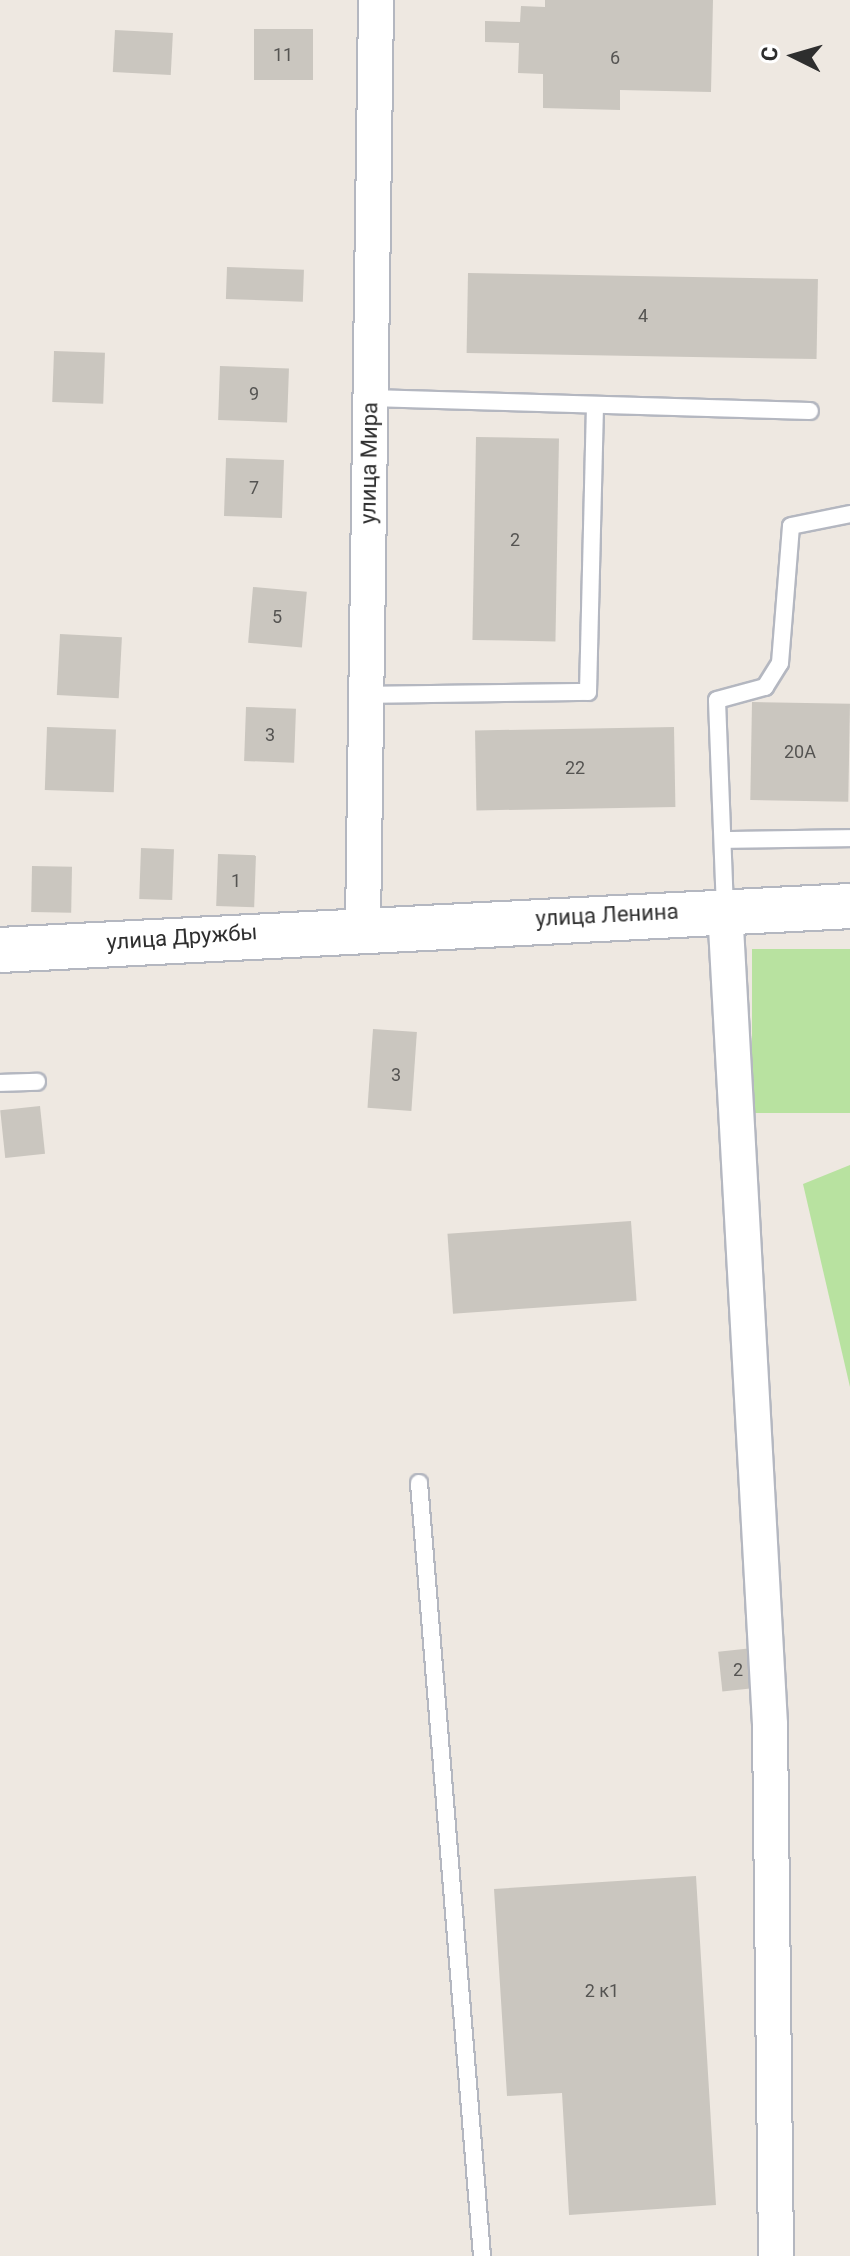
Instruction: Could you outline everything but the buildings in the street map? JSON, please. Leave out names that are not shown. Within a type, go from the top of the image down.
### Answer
[{"type":"street","name":"улица Мира","points":[[363,925],[376,0]]},
{"type":"street","name":"улица Ленина","points":[[363,925],[850,906]]},
{"type":"street","points":[[725,909],[770,1725],[776,2256]]},
{"type":"street","name":"улица Дружбы","points":[[0,950],[363,925]]},
{"type":"lane","points":[[370,398],[810,411]]},
{"type":"lane","points":[[366,695],[588,692],[595,405]]},
{"type":"lane","points":[[725,909],[717,700],[765,687],[780,663],[791,526],[850,514]]},
{"type":"lane","points":[[723,840],[850,838]]},
{"type":"lane","points":[[0,1083],[37,1082]]},
{"type":"lane","points":[[419,1483],[482,2256]]},
{"type":"green space","points":[[752,949],[850,949],[850,1113],[752,1113]]},
{"type":"green space","points":[[850,1165],[850,1387],[803,1184]]}]
